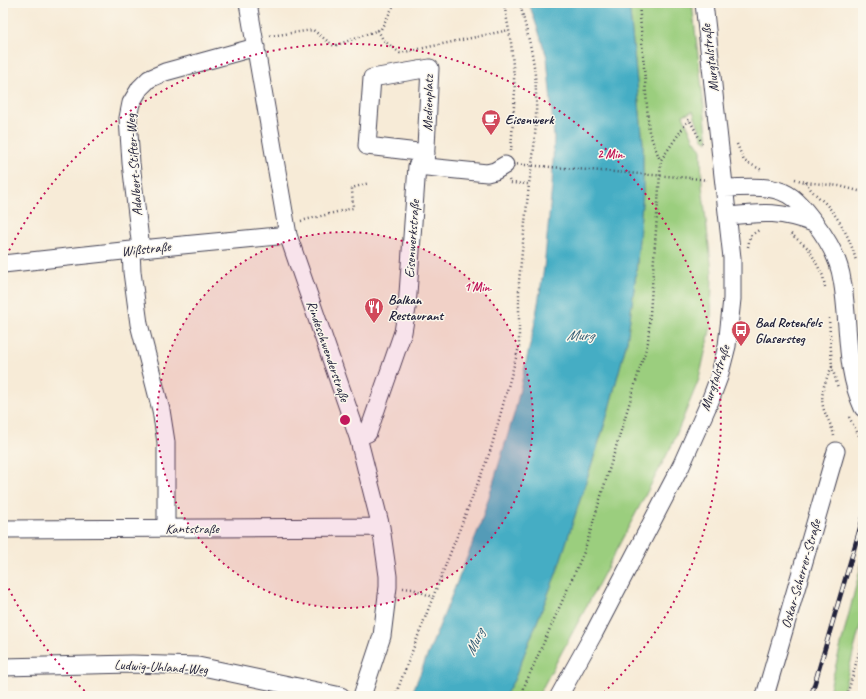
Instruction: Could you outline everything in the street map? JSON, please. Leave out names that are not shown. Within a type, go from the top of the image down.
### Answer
[{"type":"street","name":"Rindeschwenderstraße","points":[[248,3],[287,230],[358,437],[381,527],[388,576],[388,587],[382,636],[362,696]]},
{"type":"street","name":"Murgtalstraße","points":[[559,696],[594,633],[681,466],[710,401],[719,377],[727,346],[732,299],[732,258],[722,155],[704,3]]},
{"type":"street","name":"Adalbert-Stifter-Weg","points":[[166,528],[166,442],[161,410],[139,324],[132,272],[136,250],[128,118],[131,103],[140,88],[149,79],[165,72],[256,43]]},
{"type":"street","name":"Medienplatz","points":[[430,68],[426,160],[367,146],[372,78],[430,68]]},
{"type":"street","points":[[426,160],[487,173],[509,164]]},
{"type":"street","name":"Eisenwerkstraße","points":[[358,437],[368,433],[403,332],[407,308],[417,166],[426,160]]},
{"type":"street","points":[[725,188],[758,187],[779,190],[792,197],[804,209],[826,238],[835,255],[842,279],[849,359],[853,380],[863,408]]},
{"type":"street","points":[[728,216],[777,213],[816,224]]},
{"type":"street","name":"Wißstraße","points":[[3,264],[136,250],[287,230]]},
{"type":"street","name":"Oskar-Scherrer-Straße","points":[[766,696],[836,452]]},
{"type":"street","name":"Kantstraße","points":[[3,529],[381,527]]},
{"type":"street","name":"Ludwig-Uhland-Weg","points":[[3,667],[132,664],[198,666],[341,696]]},
{"type":"path","points":[[256,43],[313,30],[334,46],[380,29],[395,3]]},
{"type":"path","points":[[504,3],[512,42],[515,90],[509,164],[510,184],[530,184]]},
{"type":"path","points":[[394,696],[490,452],[519,347],[519,281],[534,159],[536,122],[535,74],[520,3]]},
{"type":"path","points":[[520,696],[584,552],[648,342],[661,160],[649,132],[639,3]]},
{"type":"path","points":[[378,30],[383,40],[400,53],[509,30]]},
{"type":"path","points":[[661,160],[689,119],[704,148],[722,155]]},
{"type":"path","points":[[509,164],[691,178]]},
{"type":"path","points":[[805,182],[839,186],[863,192]]},
{"type":"path","points":[[287,230],[353,208],[352,188],[369,183]]},
{"type":"path","points":[[758,213],[759,230],[766,230]]},
{"type":"path","points":[[786,229],[809,249],[823,276],[826,291]]},
{"type":"path","points":[[828,312],[832,367],[827,377],[821,399],[825,413],[834,433],[836,452]]},
{"type":"path","points":[[388,587],[413,589],[433,597]]},
{"type":"path","points":[[847,696],[863,638]]},
{"type":"green space","points":[[629,3],[692,3],[708,142],[703,139],[693,111],[683,115],[693,138],[701,150],[702,185],[712,272],[711,326],[699,379],[673,443],[538,696],[505,696],[514,680],[556,574],[606,420],[627,341],[636,274],[643,191],[643,143]]},
{"type":"green space","points":[[863,558],[863,615],[842,696],[828,696]]},
{"type":"water","name":"Murg","points":[[529,3],[629,3],[643,143],[643,191],[636,274],[627,341],[606,420],[556,574],[514,680],[505,696],[411,696],[481,523],[515,411],[534,327],[544,268],[552,186],[554,137],[547,57]]},
{"type":"railway","points":[[811,696],[863,518]]},
{"type":"place","name":"Eisenwerk","points":[[491,136]]},
{"type":"place","name":"Balkan Restaurant","points":[[374,324]]},
{"type":"place","name":"Bad Rotenfels Glasersteg","points":[[741,347]]}]
